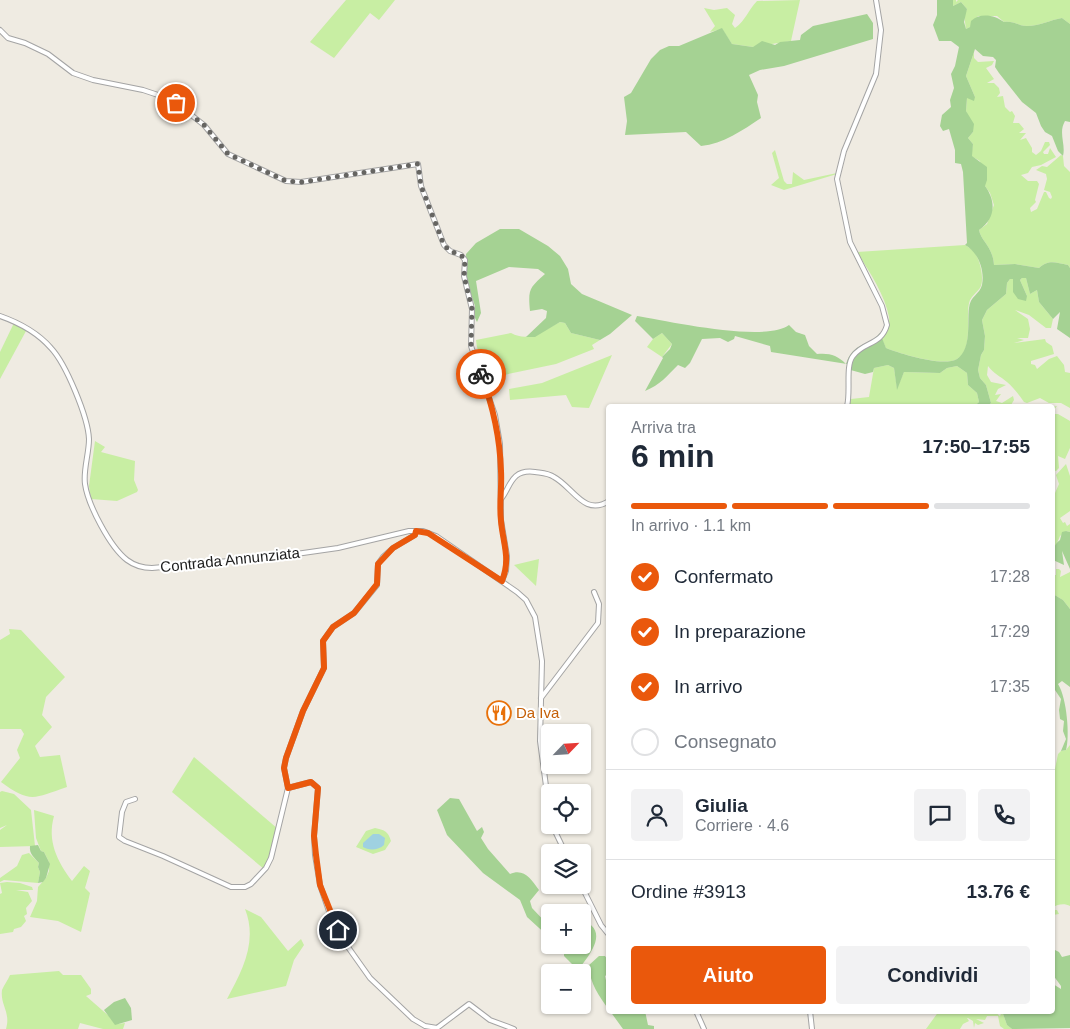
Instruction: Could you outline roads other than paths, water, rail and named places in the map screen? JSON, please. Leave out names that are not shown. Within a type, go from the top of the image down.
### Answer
[{"type":"street","points":[[848,404],[850,397],[849,362],[860,350],[881,337],[887,325],[882,306],[850,242],[837,179],[844,151],[864,107],[876,74],[880,30],[876,0]]},
{"type":"street","points":[[0,30],[8,38],[48,54],[79,76],[143,90],[176,103],[204,125],[223,151],[286,181],[302,182],[418,164],[421,186],[444,245],[450,251],[461,255],[465,260],[464,276],[472,309],[471,346],[495,414],[500,444],[502,530],[508,556],[506,571],[502,581],[526,600],[536,617],[542,661],[540,741],[546,784]]},
{"type":"street","name":"Contrada Annunziata","points":[[0,316],[24,325],[52,348],[68,377],[84,410],[89,438],[85,483],[89,503],[118,551],[135,565],[142,568],[152,568],[282,556],[338,548],[371,539],[422,531],[436,536],[502,581]]},
{"type":"street","points":[[501,499],[515,477],[531,472],[548,474],[556,478],[590,506],[600,506],[606,503]]},
{"type":"street","points":[[135,799],[124,804],[122,812],[120,837],[125,841],[231,887],[245,888],[251,884],[266,868],[271,858],[288,788],[284,768],[286,758],[303,711],[324,668],[323,641],[333,627],[354,613],[377,584],[378,564],[383,557],[393,548],[415,535],[416,531]]},
{"type":"street","points":[[541,698],[598,623],[599,604],[594,592]]},
{"type":"street","points":[[288,788],[311,782],[318,788],[314,836],[320,885],[332,920],[342,940],[357,963],[370,978],[413,1019],[425,1026],[437,1028],[469,1004],[490,1020],[514,1029]]},
{"type":"street","points":[[586,894],[606,931]]},
{"type":"street","points":[[697,1014],[704,1029]]},
{"type":"street","points":[[810,1014],[812,1029]]},
{"type":"water","points":[[373,834],[379,834],[385,838],[384,845],[374,849],[363,847],[363,843]]},
{"type":"place","name":"Da Iva","points":[[499,713]]}]
